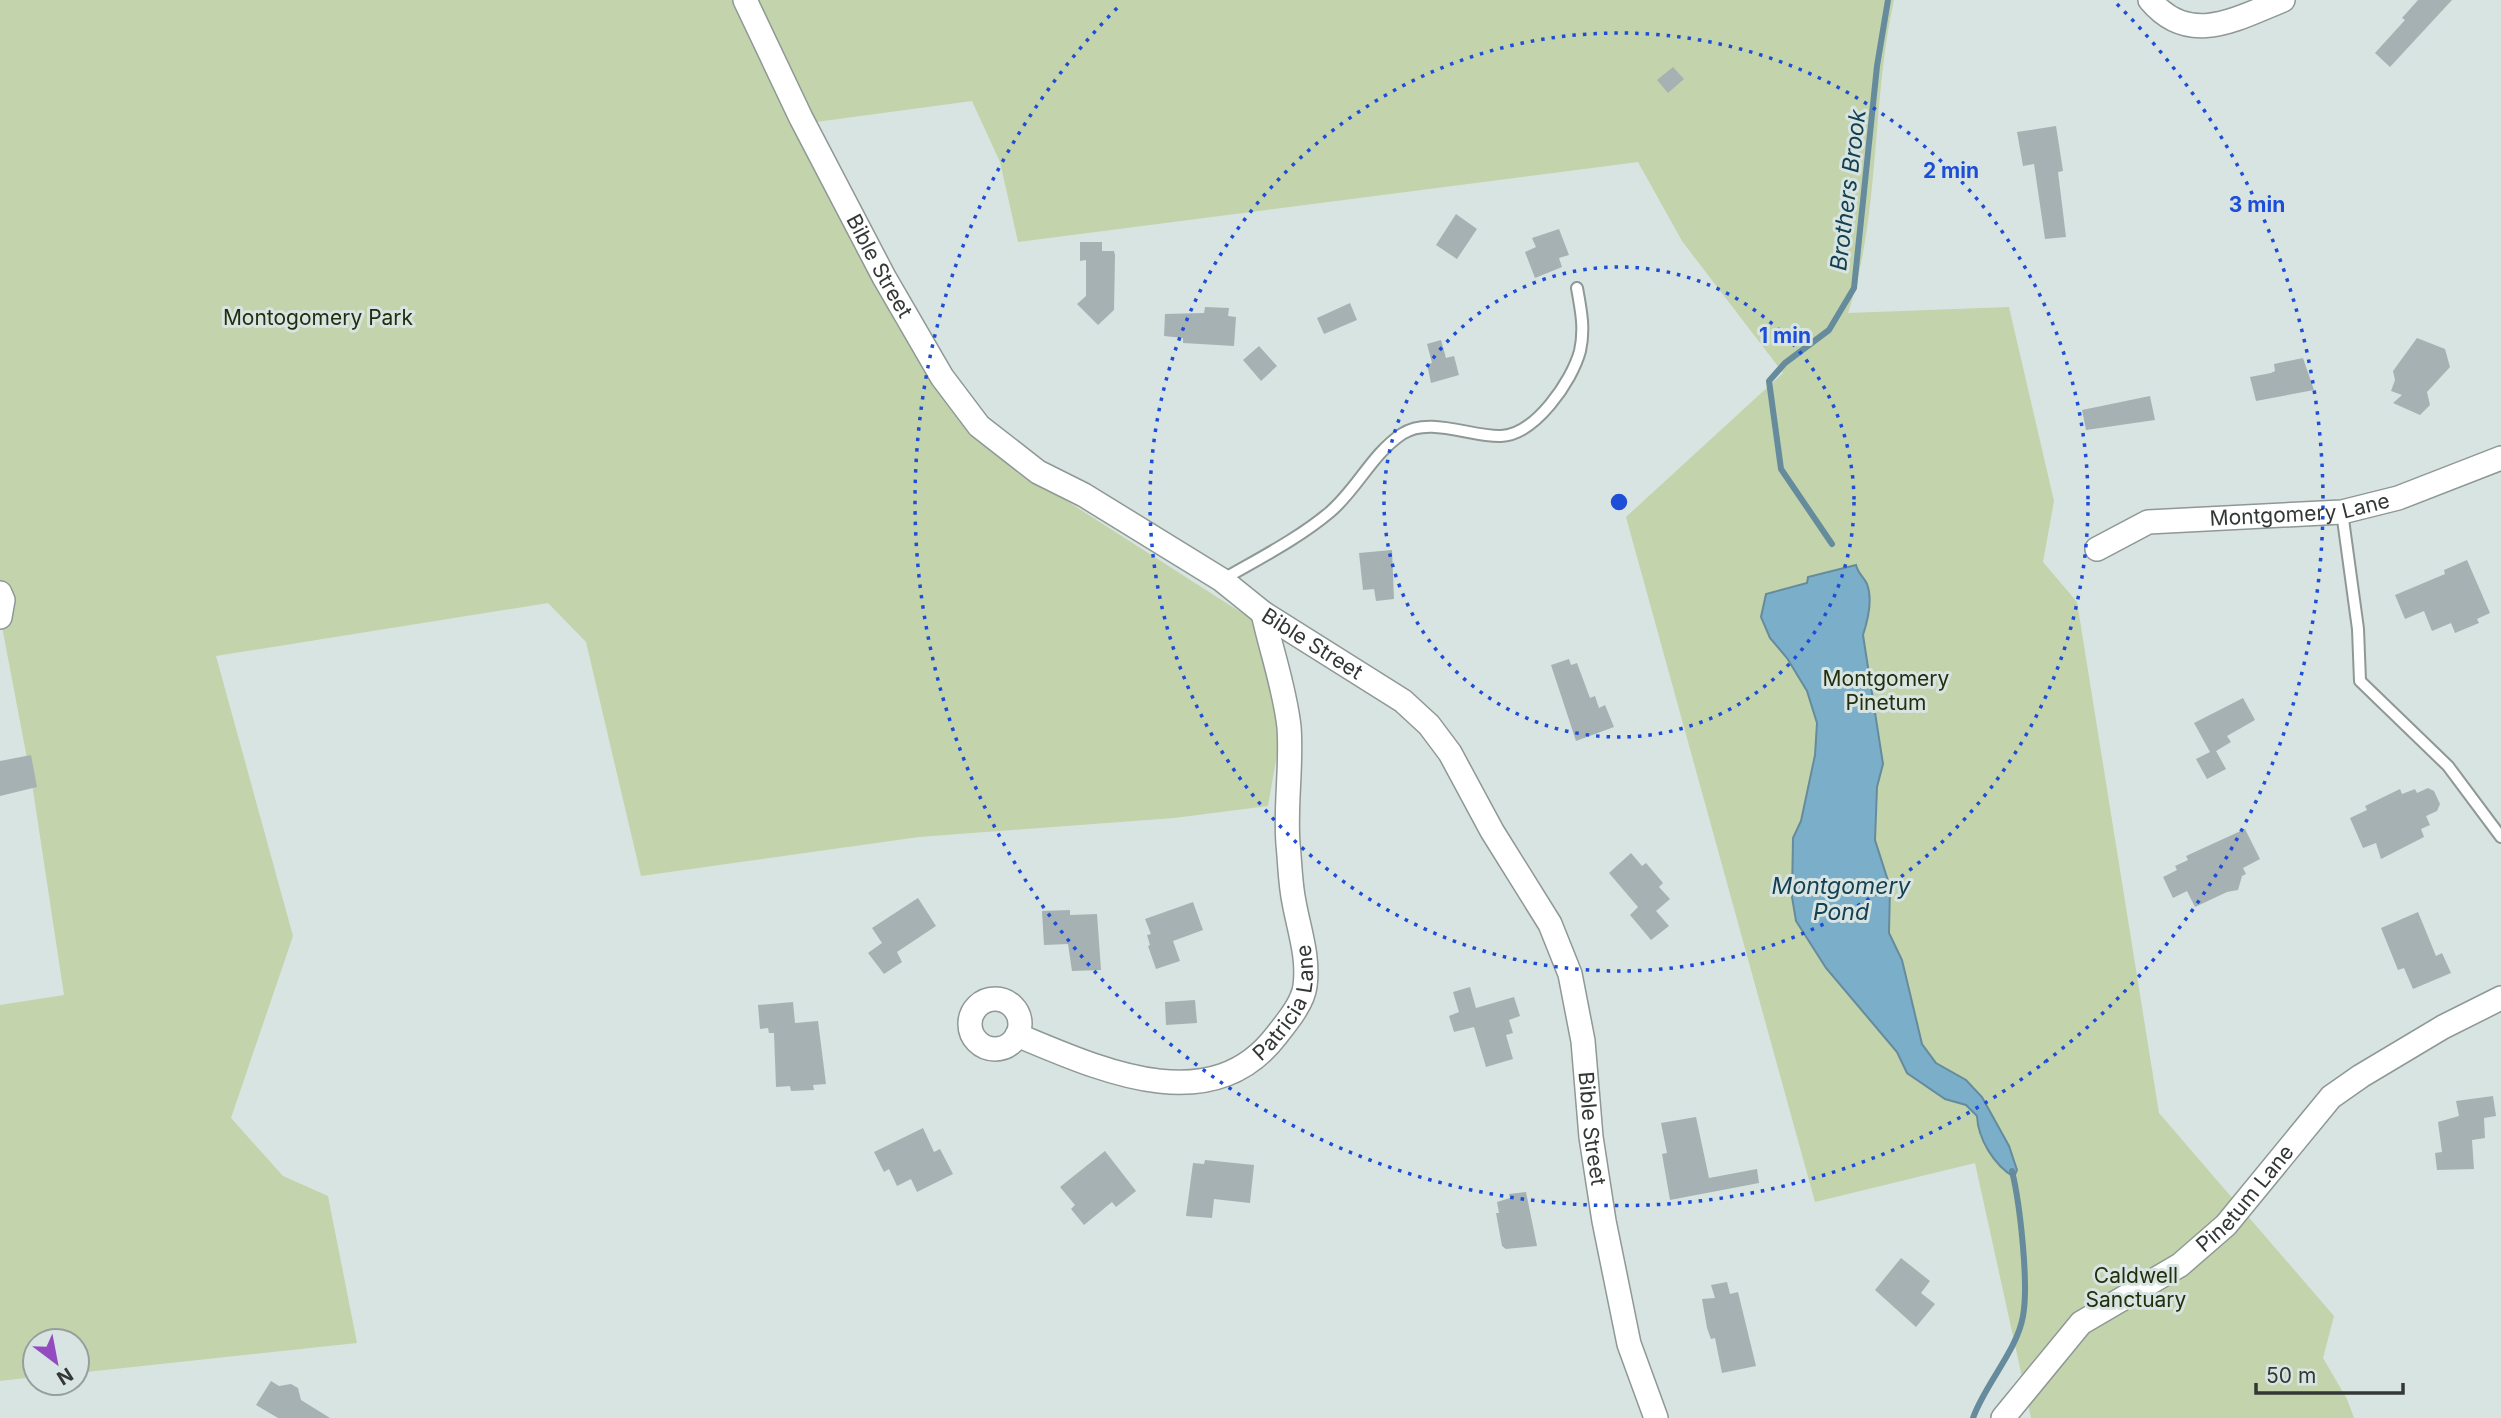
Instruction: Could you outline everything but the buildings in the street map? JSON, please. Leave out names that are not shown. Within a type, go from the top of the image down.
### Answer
[{"type":"street","name":"Bible Street","points":[[745,0],[871,253],[959,403],[995,441],[1038,472],[1084,495],[1222,580],[1263,613],[1403,702],[1430,725],[1450,753],[1492,831],[1558,939],[1578,1004],[1597,1183],[1618,1294],[1634,1361],[1656,1418]]},
{"type":"street","points":[[2150,0],[2162,15],[2180,25],[2199,26],[2244,16],[2283,0]]},
{"type":"street","name":"Montgomery Lane","points":[[2097,549],[2148,522],[2342,512],[2398,498],[2501,458]]},
{"type":"street","points":[[0,593],[3,600],[0,617]]},
{"type":"street","name":"Patricia Lane","points":[[1017,1035],[1147,1082],[1182,1083],[1229,1072],[1264,1053],[1289,1020],[1305,988],[1306,956],[1293,900],[1287,825],[1289,727],[1263,613]]},
{"type":"street","name":"Pinetum Lane","points":[[2003,1418],[2081,1323],[2180,1265],[2226,1225],[2331,1097],[2443,1027],[2501,998]]},
{"type":"lane","points":[[1222,580],[1329,514],[1355,488],[1384,449],[1404,432],[1428,427],[1503,437],[1527,428],[1543,414],[1580,352],[1584,321],[1577,288]]},
{"type":"lane","points":[[2342,512],[2358,629],[2360,681],[2448,766],[2501,837]]},
{"type":"green space","points":[[0,0],[1894,0],[1882,78],[1866,236],[1848,313],[2009,307],[2054,501],[2043,562],[2077,602],[2159,1113],[2334,1316],[2323,1358],[2347,1399],[2354,1418],[2031,1418],[1975,1163],[1815,1202],[1626,517],[1783,373],[1682,241],[1638,162],[1018,242],[1000,162],[972,101],[801,124],[896,324],[956,410],[1017,469],[1270,631],[1271,687],[1279,743],[1268,806],[1174,818],[919,837],[641,876],[586,642],[548,603],[216,656],[293,936],[231,1118],[283,1176],[328,1196],[357,1343],[91,1372],[91,1327],[21,1327],[21,1379],[0,1381],[0,1005],[64,995],[33,790],[0,616]]},
{"type":"water","name":"Montgomery Pond","points":[[1856,565],[1867,584],[1870,597],[1863,635],[1883,764],[1877,787],[1875,840],[1890,887],[1889,933],[1902,960],[1922,1044],[1936,1063],[1966,1080],[1982,1097],[2009,1146],[2017,1170],[2014,1177],[2000,1166],[1988,1151],[1980,1134],[1977,1116],[1966,1105],[1945,1099],[1907,1073],[1897,1052],[1826,968],[1796,921],[1792,897],[1793,838],[1801,821],[1815,755],[1817,723],[1807,691],[1787,658],[1770,638],[1761,617],[1766,594],[1807,583],[1808,577]]},
{"type":"waterway","name":"Brothers Brook","points":[[1832,544],[1781,469],[1769,381],[1785,363],[1829,330],[1854,288],[1877,66],[1888,0]]},
{"type":"waterway","name":"Brothers Brook","points":[[1973,1418],[2008,1355],[2023,1316],[2023,1244],[2012,1171]]},
{"type":"park label","name":"Montogomery Park","points":[[318,318]]},
{"type":"park label","name":"Montgomery Pinetum","points":[[1886,691]]},
{"type":"park label","name":"Caldwell Sanctuary","points":[[2136,1288]]}]
